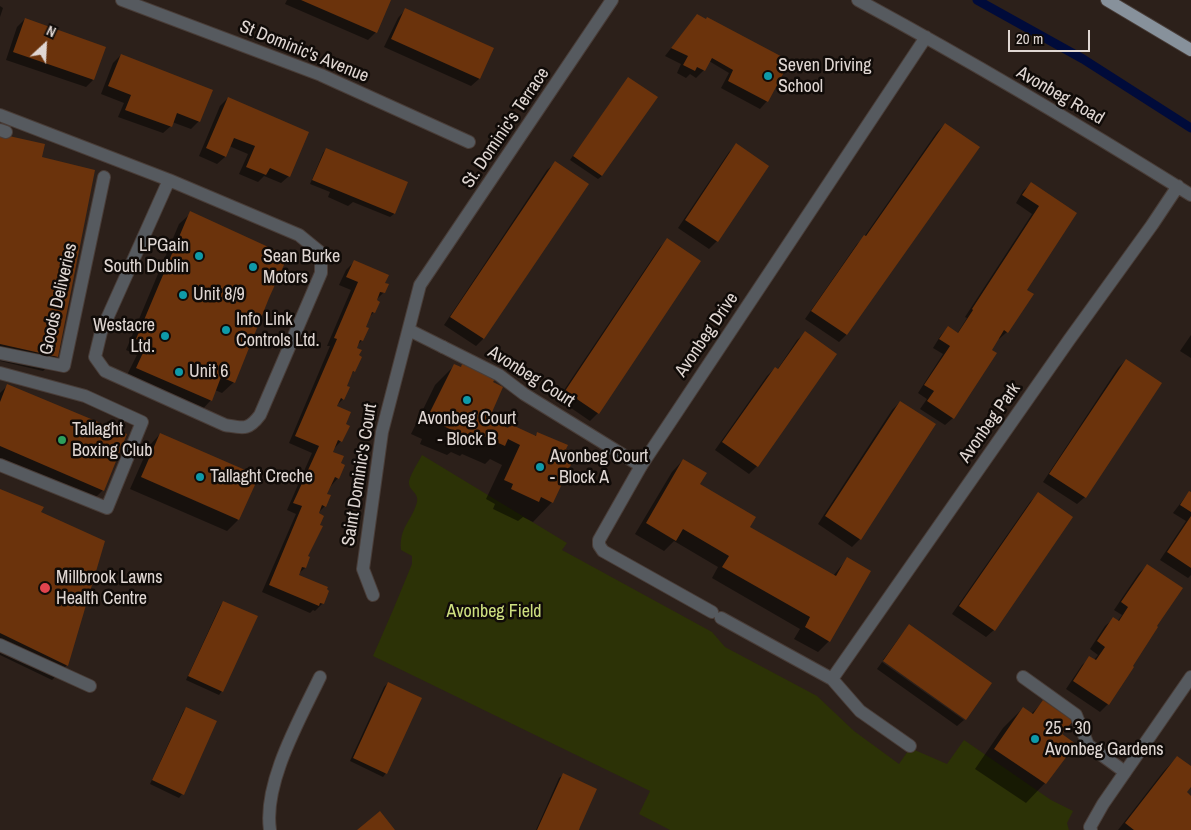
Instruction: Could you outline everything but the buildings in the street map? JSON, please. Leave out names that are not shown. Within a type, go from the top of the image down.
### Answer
[{"type":"main road","points":[[1108,0],[1191,50]]},
{"type":"street","name":"St Dominic's Avenue","points":[[122,0],[321,76],[469,142]]},
{"type":"street","name":"St. Dominic's Terrace","points":[[427,274],[516,146],[612,0]]},
{"type":"street","name":"Avonbeg Road","points":[[858,0],[926,37],[1191,194]]},
{"type":"street","name":"Avonbeg Drive","points":[[832,679],[603,551],[599,545],[601,534],[641,466],[926,37]]},
{"type":"street","points":[[0,115],[169,180],[299,235],[321,253],[321,273],[260,415],[253,425],[244,428],[225,425],[105,371],[95,357],[101,332],[169,180]]},
{"type":"street","name":"Goods Deliveries","points":[[0,353],[64,366],[104,177]]},
{"type":"street","name":"Avonbeg Park","points":[[832,679],[1064,348],[1145,236],[1178,186]]},
{"type":"street","name":"Saint Dominic's Court","points":[[373,595],[363,569],[378,452],[420,286],[427,274]]},
{"type":"street","name":"Avonbeg Court","points":[[408,330],[499,374],[524,394],[641,466]]},
{"type":"street","points":[[0,373],[84,396],[142,422],[107,508],[0,465]]},
{"type":"street","points":[[0,645],[90,686]]},
{"type":"street","points":[[1091,830],[1090,827],[1103,804],[1191,676]]},
{"type":"street","points":[[270,830],[270,802],[280,763],[320,677]]},
{"type":"street","points":[[1022,677],[1076,715],[1088,745],[1125,772]]},
{"type":"street","points":[[832,679],[860,711],[910,746]]},
{"type":"green space","name":"Avonbeg Field","points":[[422,455],[567,543],[562,550],[712,632],[725,647],[817,696],[854,731],[899,764],[910,748],[947,764],[964,740],[1051,800],[1073,811],[1067,823],[1069,830],[670,830],[639,814],[650,791],[373,656],[412,564],[412,556],[401,550],[401,542],[404,530],[417,502],[417,496],[409,481]]},
{"type":"waterway","points":[[977,0],[1083,59],[1191,128]]},
{"type":"place","name":"Seven Driving School","points":[[768,76]]},
{"type":"place","name":"LPGain South Dublin","points":[[199,256]]},
{"type":"place","name":"Sean Burke Motors","points":[[253,267]]},
{"type":"place","name":"Unit 8/9","points":[[183,295]]},
{"type":"place","name":"Info Link Controls Ltd.","points":[[226,330]]},
{"type":"place","name":"Westacre Ltd.","points":[[165,336]]},
{"type":"place","name":"Unit 6","points":[[179,372]]},
{"type":"place","name":"Avonbeg Court - Block B","points":[[467,400]]},
{"type":"place","name":"Tallaght Boxing Club","points":[[62,440]]},
{"type":"place","name":"Avonbeg Court - Block A","points":[[540,467]]},
{"type":"place","name":"Tallaght Creche","points":[[200,477]]},
{"type":"place","name":"Millbrook Lawns Health Centre","points":[[45,588]]},
{"type":"place","name":"25 - 30 Avonbeg Gardens","points":[[1035,739]]}]
